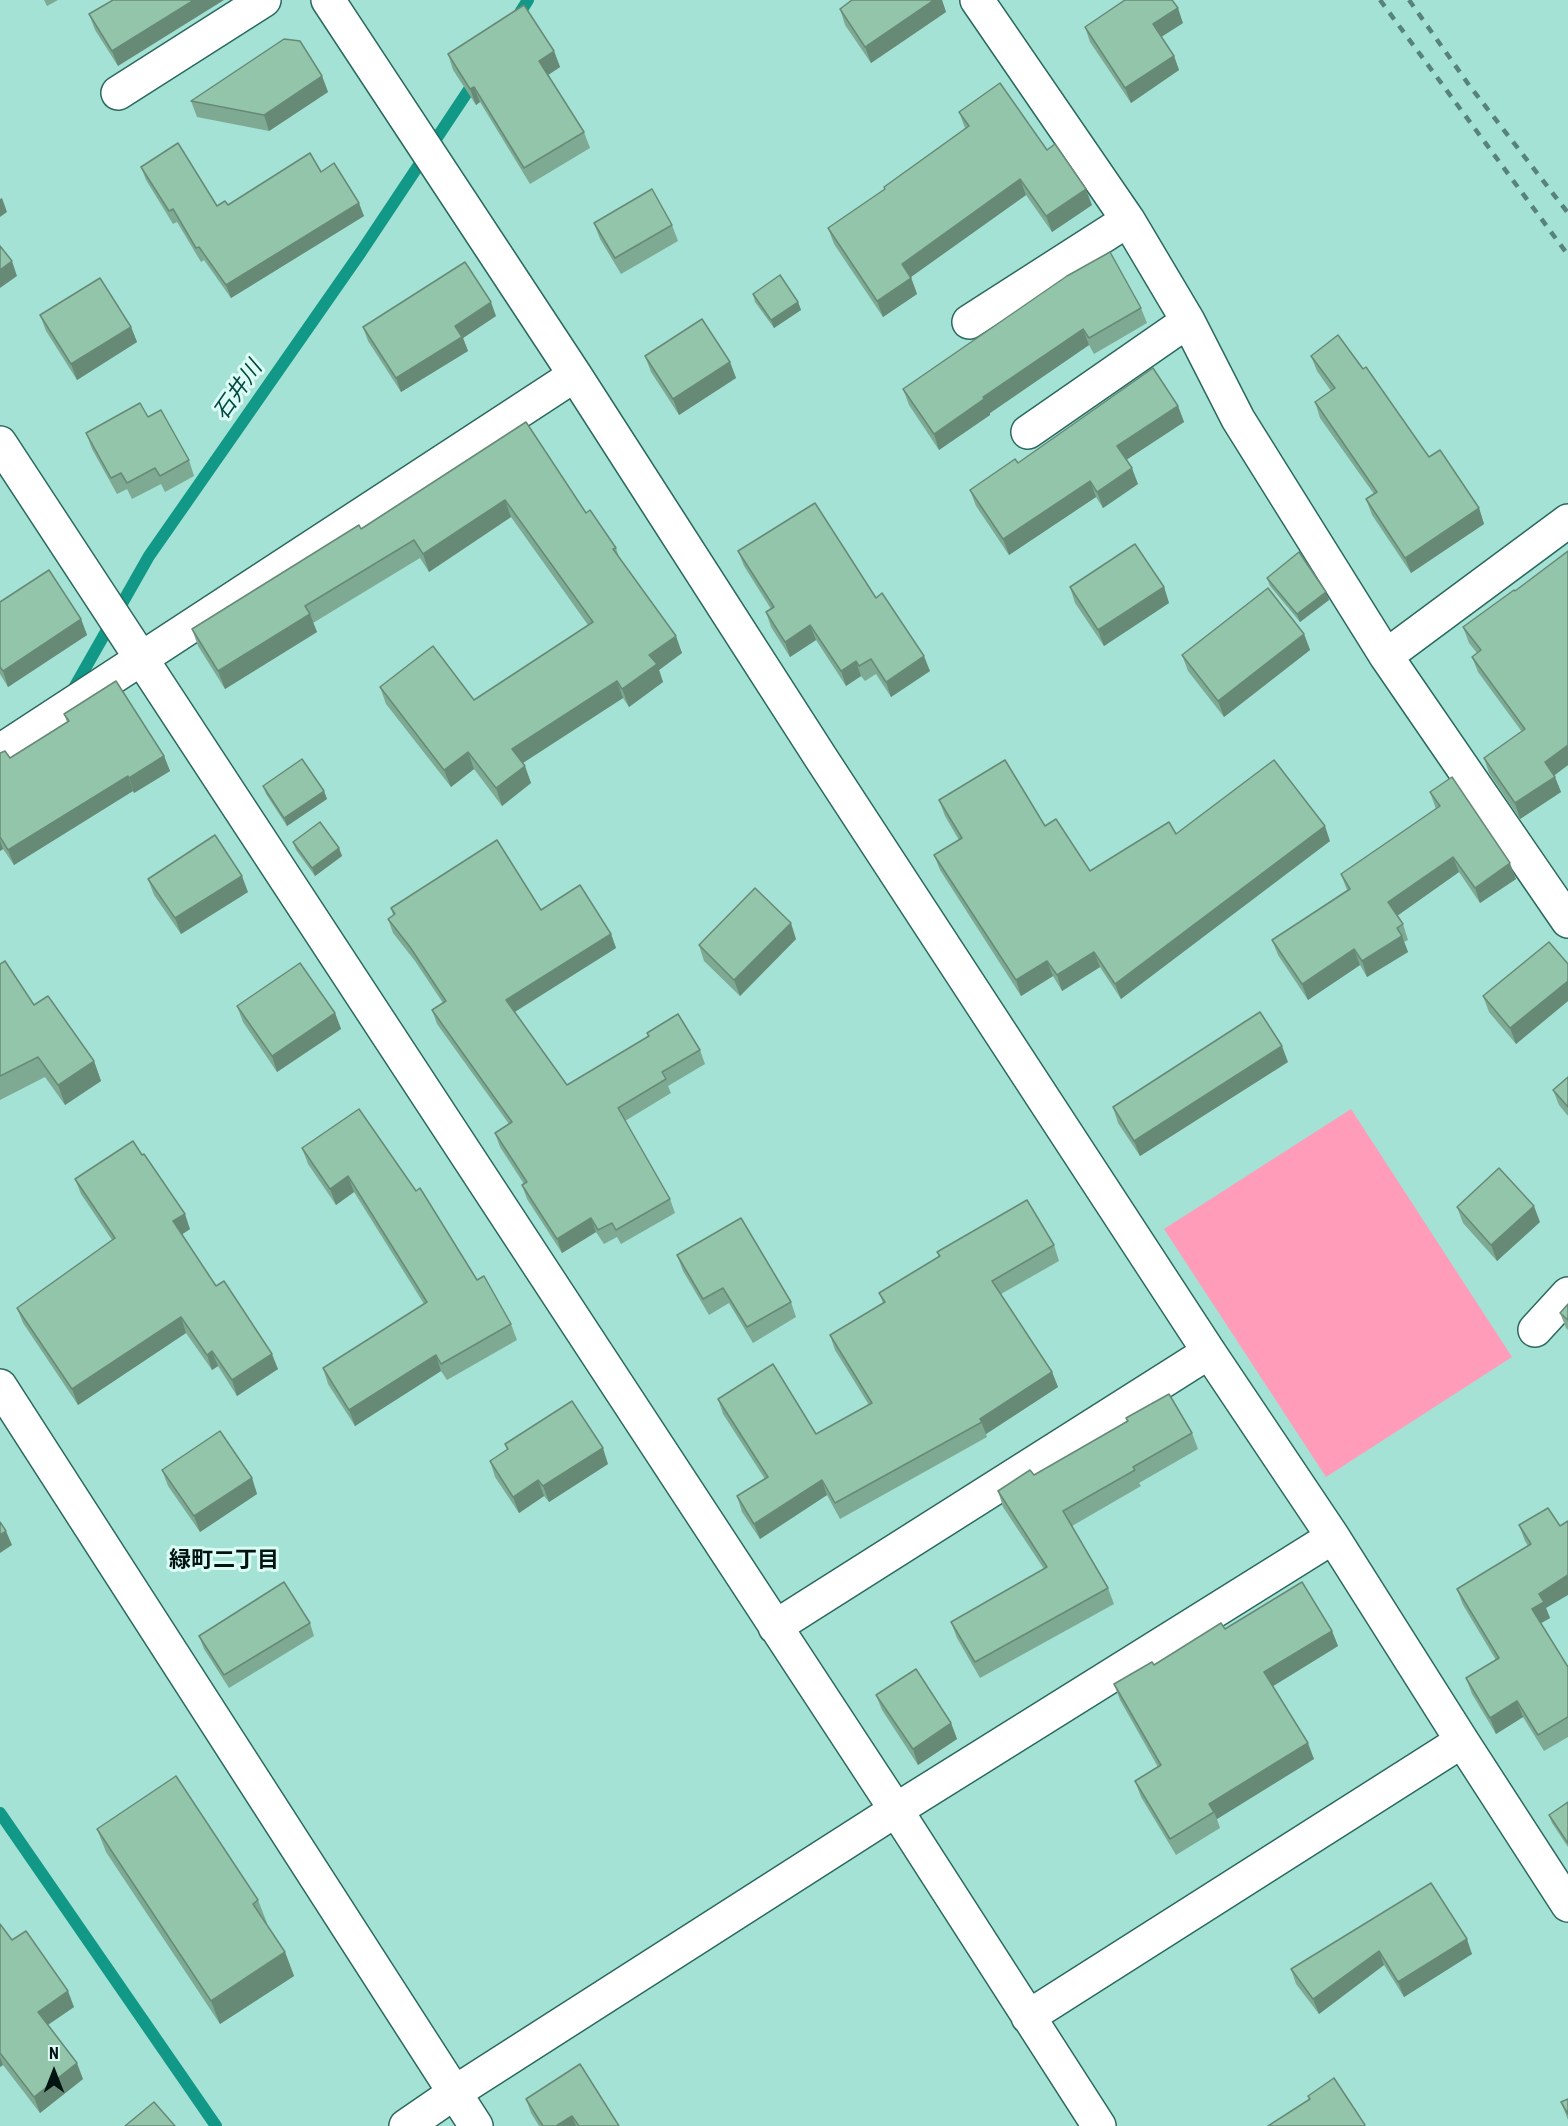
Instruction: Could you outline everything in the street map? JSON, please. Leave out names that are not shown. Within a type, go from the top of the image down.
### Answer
[{"type":"street","points":[[118,93],[264,0]]},
{"type":"street","points":[[328,0],[575,375],[821,758],[1209,1352],[1333,1537],[1568,1905]]},
{"type":"street","points":[[977,0],[1128,220],[1188,321],[1238,419],[1386,656],[1562,899]]},
{"type":"street","points":[[969,322],[1128,220]]},
{"type":"street","points":[[1028,432],[1188,321]]},
{"type":"street","points":[[0,751],[575,375]]},
{"type":"street","points":[[0,443],[896,1810],[1099,2126]]},
{"type":"street","points":[[1386,656],[1568,521]]},
{"type":"street","points":[[1534,1330],[1568,1294]]},
{"type":"street","points":[[775,1627],[1209,1352]]},
{"type":"street","points":[[0,1386],[476,2126]]},
{"type":"street","points":[[406,2126],[896,1810],[1333,1537]]},
{"type":"street","points":[[1028,2017],[1462,1741]]},
{"type":"shaded area","points":[[1351,1109],[1512,1357],[1326,1477],[1164,1229]]},
{"type":"building","points":[[113,0],[194,0],[112,51],[89,14]]},
{"type":"building","points":[[852,0],[934,0],[865,47],[840,9]]},
{"type":"building","points":[[1125,0],[1172,0],[1178,8],[1153,24],[1174,56],[1125,88],[1085,27]]},
{"type":"building","points":[[524,5],[554,51],[539,61],[584,132],[524,168],[474,87],[470,89],[448,54]]},
{"type":"building","points":[[284,39],[300,41],[322,76],[264,115],[191,101]]},
{"type":"building","points":[[1000,83],[1047,150],[1055,144],[1086,189],[1046,216],[1020,179],[902,264],[911,278],[877,301],[828,228],[885,189],[884,187],[969,126],[959,112]]},
{"type":"building","points":[[178,143],[217,206],[225,201],[228,205],[310,153],[321,172],[334,163],[359,203],[226,285],[199,247],[196,248],[173,209],[169,211],[141,167]]},
{"type":"building","points":[[652,189],[672,225],[615,258],[594,223]]},
{"type":"building","points":[[0,246],[12,261],[0,270]]},
{"type":"building","points":[[1110,252],[1141,308],[1089,338],[1083,329],[983,397],[984,399],[934,434],[903,389],[1067,276]]},
{"type":"building","points":[[465,262],[491,302],[455,326],[462,337],[396,378],[363,327]]},
{"type":"building","points":[[780,275],[798,302],[771,320],[753,294]]},
{"type":"building","points":[[100,278],[131,327],[71,364],[40,315]]},
{"type":"building","points":[[702,319],[730,362],[673,399],[645,356]]},
{"type":"building","points":[[1338,335],[1363,369],[1366,367],[1429,457],[1440,450],[1479,508],[1405,558],[1366,499],[1377,492],[1315,402],[1335,388],[1311,356]]},
{"type":"building","points":[[1153,368],[1178,406],[1117,446],[1132,468],[1097,492],[1090,481],[1003,539],[970,490],[1015,459],[1018,463]]},
{"type":"building","points":[[140,403],[148,417],[161,410],[189,460],[160,476],[155,468],[127,483],[121,473],[111,478],[86,433]]},
{"type":"building","points":[[526,422],[586,513],[590,510],[616,548],[613,549],[676,636],[649,655],[657,664],[622,689],[617,681],[512,749],[525,766],[496,788],[468,752],[444,770],[380,687],[433,646],[474,700],[593,622],[505,500],[423,554],[414,540],[305,606],[310,614],[218,671],[192,629],[359,525],[361,529]]},
{"type":"building","points":[[815,503],[876,598],[882,593],[924,656],[886,682],[871,659],[859,666],[856,661],[841,671],[810,625],[785,642],[766,612],[774,607],[738,551]]},
{"type":"building","points":[[1135,544],[1164,587],[1098,630],[1070,587]]},
{"type":"building","points":[[1568,551],[1568,745],[1545,762],[1555,777],[1515,803],[1484,758],[1525,729],[1472,657],[1481,650],[1463,627]]},
{"type":"building","points":[[1299,552],[1326,592],[1297,614],[1267,578]]},
{"type":"building","points":[[49,570],[81,619],[3,671],[0,667],[0,602]]},
{"type":"building","points":[[1268,588],[1304,634],[1218,701],[1182,655]]},
{"type":"building","points":[[116,681],[164,756],[8,850],[0,837],[0,753],[5,751],[10,758],[69,721],[64,714]]},
{"type":"building","points":[[302,759],[324,791],[284,818],[263,786]]},
{"type":"building","points":[[1005,760],[1045,826],[1056,819],[1090,871],[1169,822],[1176,834],[1274,760],[1325,826],[1115,984],[1094,952],[1057,975],[1047,961],[1016,980],[934,855],[962,838],[939,800]]},
{"type":"building","points":[[1452,777],[1510,863],[1475,888],[1453,857],[1388,902],[1403,924],[1397,928],[1402,936],[1362,961],[1354,949],[1302,984],[1272,940],[1350,889],[1341,874],[1440,806],[1430,792]]},
{"type":"building","points":[[320,822],[339,848],[312,868],[293,842]]},
{"type":"building","points":[[215,835],[242,876],[175,918],[148,879]]},
{"type":"building","points":[[497,840],[541,910],[580,885],[611,934],[506,1000],[567,1085],[649,1036],[647,1033],[678,1014],[700,1050],[662,1072],[666,1079],[618,1108],[670,1199],[616,1230],[612,1223],[598,1230],[591,1218],[557,1239],[522,1185],[527,1182],[495,1133],[512,1122],[432,1010],[446,1001],[388,919],[395,914],[391,908]]},
{"type":"building","points":[[755,888],[791,923],[734,980],[699,945]]},
{"type":"building","points":[[1549,942],[1568,964],[1568,981],[1510,1028],[1483,996]]},
{"type":"building","points":[[5,961],[34,1005],[48,996],[94,1061],[58,1085],[38,1057],[0,1076],[0,964]]},
{"type":"building","points":[[300,963],[335,1013],[272,1056],[237,1006]]},
{"type":"building","points":[[1260,1012],[1282,1046],[1134,1141],[1113,1107]]},
{"type":"building","points":[[1568,1077],[1568,1107],[1553,1090]]},
{"type":"building","points":[[359,1109],[416,1191],[420,1188],[477,1280],[484,1276],[511,1324],[441,1364],[436,1355],[349,1410],[323,1368],[427,1302],[348,1176],[330,1189],[302,1148]]},
{"type":"building","points":[[133,1141],[185,1214],[173,1221],[216,1286],[224,1281],[272,1354],[232,1380],[212,1351],[207,1355],[181,1317],[72,1389],[17,1308],[115,1238],[75,1179]]},
{"type":"building","points":[[1499,1168],[1534,1206],[1491,1245],[1457,1207]]},
{"type":"building","points":[[1027,1200],[1054,1245],[992,1281],[1052,1372],[980,1419],[982,1422],[835,1503],[822,1480],[754,1524],[737,1496],[768,1477],[718,1399],[773,1364],[816,1434],[872,1403],[830,1335],[885,1302],[879,1293],[940,1256],[937,1252]]},
{"type":"building","points":[[741,1218],[791,1302],[747,1327],[723,1288],[703,1299],[677,1255]]},
{"type":"building","points":[[1568,1304],[1568,1320],[1560,1313]]},
{"type":"building","points":[[1169,1394],[1192,1433],[1133,1467],[1135,1470],[1063,1511],[1108,1588],[975,1662],[951,1622],[1047,1567],[998,1491],[1030,1470],[1034,1475],[1128,1421],[1126,1418]]},
{"type":"building","points":[[572,1401],[603,1448],[543,1486],[538,1480],[513,1497],[490,1461],[508,1449],[505,1444]]},
{"type":"building","points":[[220,1431],[252,1478],[194,1516],[162,1470]]},
{"type":"building","points":[[1548,1508],[1560,1526],[1568,1521],[1568,1575],[1539,1594],[1544,1602],[1532,1609],[1568,1667],[1568,1717],[1538,1735],[1517,1701],[1490,1718],[1466,1678],[1499,1658],[1457,1589],[1531,1544],[1519,1525]]},
{"type":"building","points":[[0,1522],[6,1531],[0,1535]]},
{"type":"building","points":[[284,1582],[310,1623],[224,1675],[199,1636]]},
{"type":"building","points":[[1302,1582],[1332,1631],[1264,1672],[1308,1743],[1209,1804],[1214,1812],[1170,1839],[1135,1781],[1161,1765],[1114,1684],[1152,1662],[1154,1665],[1221,1623],[1225,1629]]},
{"type":"building","points":[[916,1669],[951,1723],[913,1749],[876,1695]]},
{"type":"building","points":[[176,1776],[258,1900],[253,1904],[285,1952],[211,2001],[97,1829]]},
{"type":"building","points":[[1568,1802],[1568,1843],[1549,1815]]},
{"type":"building","points":[[1431,1883],[1467,1939],[1398,1982],[1379,1951],[1313,1999],[1291,1969]]},
{"type":"building","points":[[0,1924],[12,1940],[26,1931],[68,1991],[38,2012],[77,2063],[34,2097],[0,2053]]},
{"type":"building","points":[[580,2064],[619,2126],[579,2126],[572,2116],[556,2126],[543,2126],[526,2099]]},
{"type":"building","points":[[1334,2078],[1364,2126],[1268,2126],[1310,2099],[1308,2096]]},
{"type":"building","points":[[1568,2099],[1568,2114],[1561,2102]]},
{"type":"building","points":[[154,2102],[175,2126],[125,2126]]},
{"type":"waterway","name":"石井川","points":[[516,19],[528,0]]},
{"type":"waterway","name":"石井川","points":[[70,695],[149,556],[361,252],[476,79]]},
{"type":"waterway","points":[[0,1813],[216,2126]]},
{"type":"railway","points":[[1380,0],[1568,255]]},
{"type":"railway","points":[[1409,0],[1469,85],[1568,213]]},
{"type":"district","name":"緑町二丁目","points":[[224,1561]]}]
